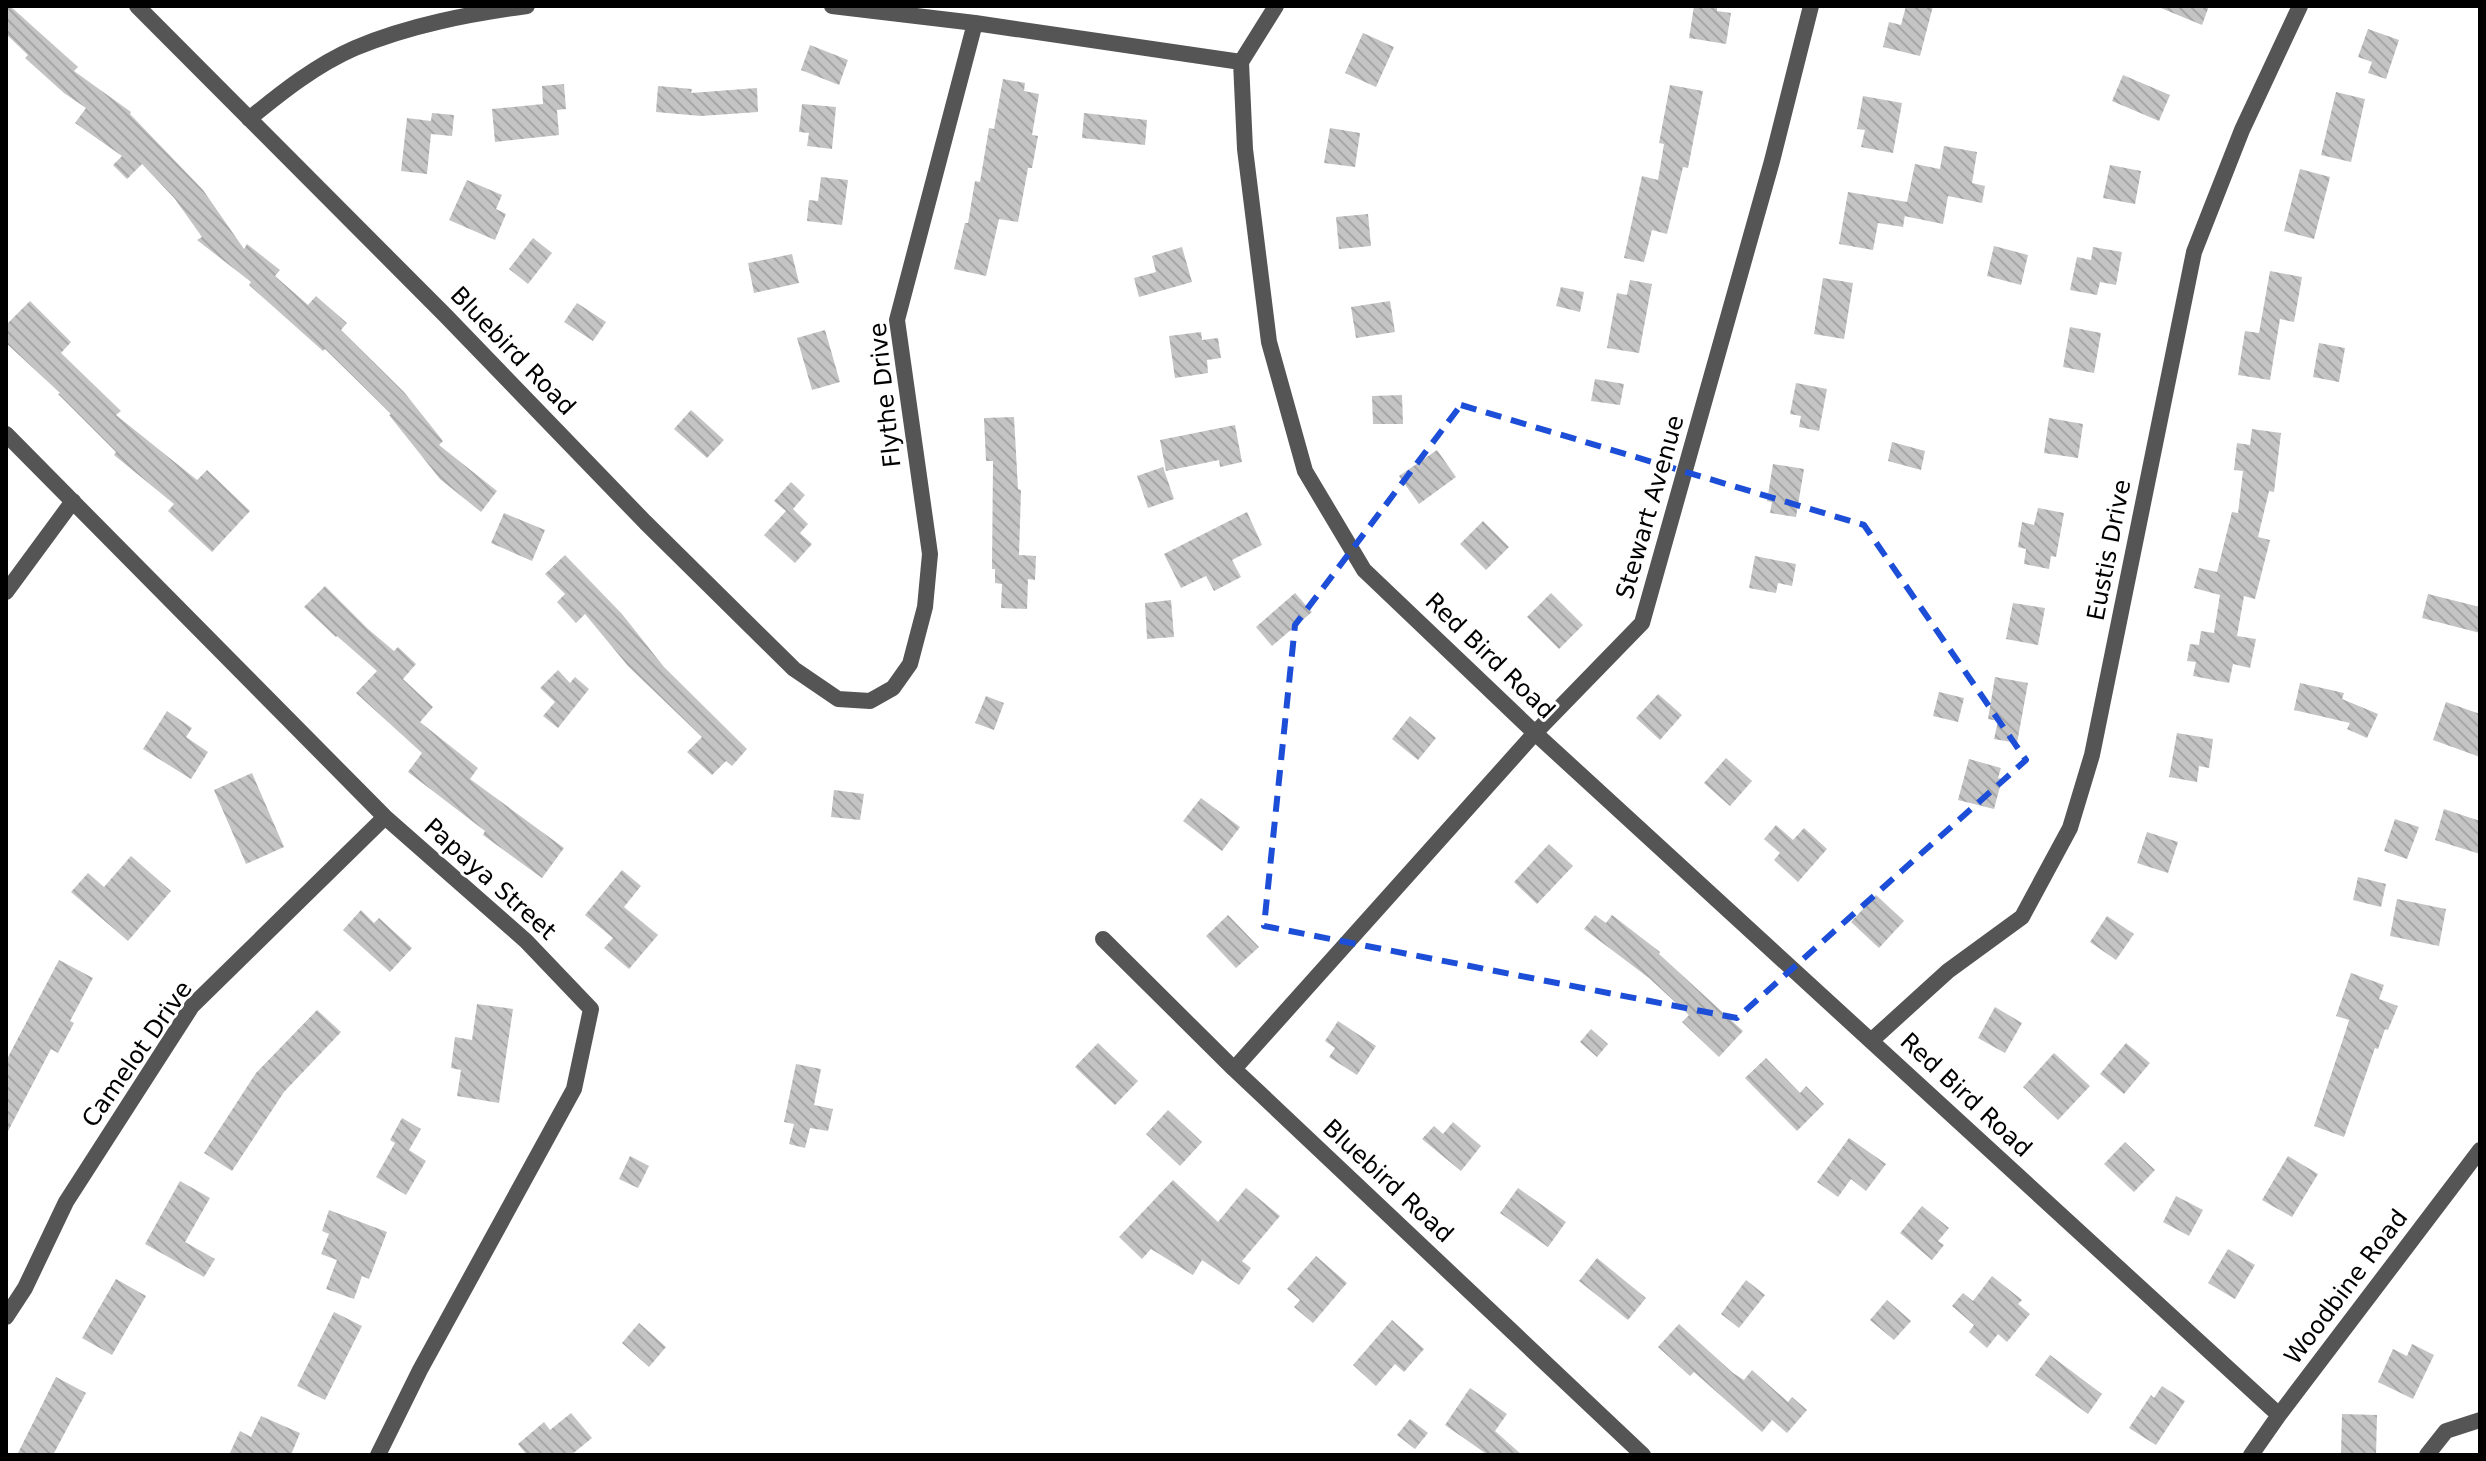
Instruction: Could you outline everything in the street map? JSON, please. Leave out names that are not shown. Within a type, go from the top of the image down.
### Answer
[{"type":"street","name":"Bluebird Road","points":[[137,6],[794,669],[838,699],[870,701]]},
{"type":"street","points":[[249,119],[294,83],[355,48],[441,20],[527,6]]},
{"type":"street","points":[[832,6],[975,23],[1241,62],[1276,6]]},
{"type":"street","name":"Stewart Avenue","points":[[1234,1069],[1535,733],[1642,623],[1767,176],[1811,6]]},
{"type":"street","name":"Eustis Drive","points":[[1872,1040],[1948,971],[2022,917],[2070,828],[2092,755],[2194,252],[2242,130],[2300,6]]},
{"type":"street","name":"Flythe Drive","points":[[870,701],[893,688],[910,664],[925,607],[930,554],[897,320],[975,23]]},
{"type":"street","name":"Red Bird Road","points":[[1241,62],[1245,149],[1269,342],[1305,471],[1364,570],[1535,733],[2279,1415]]},
{"type":"street","name":"Papaya Street","points":[[6,434],[385,817],[526,941],[591,1009],[574,1089],[420,1370],[378,1455]]},
{"type":"street","points":[[6,592],[73,501]]},
{"type":"street","name":"Camelot Drive","points":[[6,1317],[25,1288],[66,1202],[192,1006],[385,817]]},
{"type":"street","name":"Bluebird Road","points":[[1103,939],[1234,1069],[1643,1455]]},
{"type":"street","name":"Woodbine Road","points":[[2251,1455],[2480,1150]]},
{"type":"street","points":[[2427,1455],[2446,1431],[2480,1420]]},
{"type":"highlighted area","points":[[1461,405],[1864,525],[2026,760],[1737,1018],[1264,926],[1295,625]]},
{"type":"building","points":[[6,6],[10,6],[78,67],[74,71],[131,112],[203,190],[244,249],[247,244],[280,270],[275,276],[308,305],[316,296],[347,323],[341,330],[404,392],[443,441],[439,445],[497,491],[481,512],[440,479],[391,414],[325,349],[323,351],[249,285],[251,282],[197,240],[202,237],[175,199],[142,164],[127,179],[113,165],[122,156],[75,123],[86,108],[25,58],[28,55],[6,34]]},
{"type":"building","points":[[1694,6],[1717,6],[1717,11],[1731,13],[1726,44],[1689,38]]},
{"type":"building","points":[[1906,6],[1933,6],[1920,56],[1883,47],[1889,22],[1901,25]]},
{"type":"building","points":[[2156,6],[2209,6],[2202,25]]},
{"type":"building","points":[[2368,29],[2399,40],[2386,79],[2368,73],[2372,62],[2358,57]]},
{"type":"building","points":[[1363,33],[1394,47],[1376,87],[1345,73]]},
{"type":"building","points":[[810,45],[848,60],[839,85],[801,70]]},
{"type":"building","points":[[2123,75],[2170,95],[2159,121],[2112,101]]},
{"type":"building","points":[[1003,79],[1025,83],[1024,91],[1039,94],[1032,135],[1038,136],[1032,168],[1028,168],[1018,222],[999,219],[986,276],[954,269],[965,223],[968,223],[975,181],[980,182],[989,128],[994,129]]},
{"type":"building","points":[[564,84],[566,109],[557,110],[559,135],[495,142],[492,109],[543,104],[542,86]]},
{"type":"building","points":[[1670,85],[1703,91],[1688,168],[1683,167],[1667,234],[1652,230],[1644,262],[1624,258],[1642,176],[1658,180],[1664,144],[1659,143]]},
{"type":"building","points":[[658,86],[692,89],[691,93],[757,88],[758,112],[701,116],[656,112]]},
{"type":"building","points":[[2336,92],[2365,99],[2351,162],[2321,155]]},
{"type":"building","points":[[1863,96],[1902,103],[1893,153],[1861,147],[1865,130],[1857,129]]},
{"type":"building","points":[[802,104],[836,107],[832,149],[807,146],[809,133],[799,132]]},
{"type":"building","points":[[432,113],[454,115],[452,136],[431,134],[427,174],[401,171],[407,118],[431,121]]},
{"type":"building","points":[[1084,113],[1147,120],[1145,145],[1082,138]]},
{"type":"building","points":[[1330,128],[1360,133],[1355,167],[1324,163]]},
{"type":"building","points":[[1944,146],[1977,152],[1972,183],[1985,186],[1982,203],[1948,196],[1943,224],[1904,216],[1915,164],[1940,169]]},
{"type":"building","points":[[2110,165],[2141,171],[2135,204],[2103,198]]},
{"type":"building","points":[[2300,169],[2330,177],[2314,239],[2284,231]]},
{"type":"building","points":[[821,177],[848,180],[842,225],[807,221],[809,200],[818,201]]},
{"type":"building","points":[[467,180],[502,195],[496,209],[506,214],[495,240],[449,220]]},
{"type":"building","points":[[1848,192],[1907,202],[1903,227],[1878,223],[1873,250],[1839,244]]},
{"type":"building","points":[[1368,214],[1371,246],[1339,249],[1336,217]]},
{"type":"building","points":[[533,238],[552,253],[528,284],[509,269]]},
{"type":"building","points":[[1994,246],[2028,255],[2021,285],[1987,276]]},
{"type":"building","points":[[1182,247],[1192,282],[1139,297],[1134,278],[1156,272],[1152,256]]},
{"type":"building","points":[[2093,247],[2122,252],[2116,285],[2100,282],[2097,295],[2070,290],[2077,257],[2091,260]]},
{"type":"building","points":[[792,254],[799,283],[754,293],[748,263]]},
{"type":"building","points":[[2270,271],[2302,277],[2294,322],[2280,319],[2270,380],[2238,375],[2245,331],[2259,333]]},
{"type":"building","points":[[1823,278],[1853,283],[1844,339],[1814,334]]},
{"type":"building","points":[[1630,280],[1652,284],[1639,353],[1607,348],[1617,293],[1627,295]]},
{"type":"building","points":[[1561,287],[1584,292],[1580,312],[1556,306]]},
{"type":"building","points":[[30,301],[71,342],[61,353],[121,411],[116,415],[197,480],[207,470],[250,511],[212,552],[168,511],[174,504],[114,455],[116,452],[60,393],[6,343],[6,325]]},
{"type":"building","points":[[1390,301],[1395,332],[1356,338],[1351,307]]},
{"type":"building","points":[[577,303],[606,322],[593,341],[564,322]]},
{"type":"building","points":[[2070,327],[2101,333],[2094,373],[2063,367]]},
{"type":"building","points":[[825,330],[840,382],[812,390],[797,338]]},
{"type":"building","points":[[1201,332],[1202,340],[1218,338],[1221,358],[1207,360],[1208,373],[1175,378],[1169,336]]},
{"type":"building","points":[[2319,343],[2345,348],[2339,382],[2313,377]]},
{"type":"building","points":[[1595,379],[1624,384],[1620,405],[1591,401]]},
{"type":"building","points":[[1796,383],[1827,389],[1819,431],[1799,427],[1801,416],[1790,414]]},
{"type":"building","points":[[1402,395],[1403,424],[1373,424],[1372,396]]},
{"type":"building","points":[[691,410],[724,440],[707,458],[674,429]]},
{"type":"building","points":[[1014,417],[1018,489],[1021,490],[1019,555],[1036,556],[1035,580],[1028,579],[1027,609],[1001,608],[1002,584],[995,583],[995,569],[992,569],[993,461],[986,461],[984,418]]},
{"type":"building","points":[[2049,418],[2083,424],[2078,458],[2044,453]]},
{"type":"building","points":[[1235,425],[1242,462],[1220,467],[1219,460],[1166,471],[1160,440]]},
{"type":"building","points":[[2252,429],[2281,433],[2274,492],[2269,491],[2258,537],[2270,540],[2255,599],[2244,596],[2237,636],[2256,639],[2250,668],[2233,664],[2229,683],[2193,676],[2196,662],[2187,661],[2190,644],[2199,645],[2201,631],[2214,633],[2220,595],[2194,588],[2199,568],[2217,572],[2232,512],[2238,513],[2243,471],[2234,470],[2237,443],[2250,445]]},
{"type":"building","points":[[1892,442],[1925,451],[1921,470],[1888,461]]},
{"type":"building","points":[[1437,450],[1456,477],[1419,504],[1399,476]]},
{"type":"building","points":[[1773,464],[1804,469],[1796,517],[1770,513],[1772,502],[1767,501]]},
{"type":"building","points":[[1163,467],[1174,499],[1148,508],[1137,476]]},
{"type":"building","points":[[791,482],[805,495],[793,509],[808,524],[800,533],[812,544],[795,563],[764,535],[786,511],[774,501]]},
{"type":"building","points":[[2038,508],[2064,513],[2056,557],[2051,556],[2049,569],[2024,564],[2026,549],[2018,547],[2022,522],[2034,525]]},
{"type":"building","points":[[1247,512],[1262,545],[1232,560],[1241,577],[1214,591],[1206,576],[1181,588],[1164,554]]},
{"type":"building","points":[[504,513],[545,530],[532,561],[491,543]]},
{"type":"building","points":[[1483,521],[1509,547],[1486,570],[1460,544]]},
{"type":"building","points":[[565,555],[622,614],[664,667],[747,749],[732,766],[726,761],[712,775],[687,752],[702,737],[628,666],[585,614],[576,623],[557,602],[565,594],[545,574]]},
{"type":"building","points":[[1755,556],[1796,564],[1792,586],[1778,583],[1776,593],[1749,588]]},
{"type":"building","points":[[325,586],[368,629],[394,651],[398,647],[416,664],[403,679],[433,707],[420,722],[478,768],[470,779],[564,848],[542,878],[483,835],[485,831],[408,772],[422,753],[356,693],[377,671],[304,607]]},
{"type":"building","points":[[1295,593],[1312,612],[1272,646],[1256,627]]},
{"type":"building","points":[[1551,593],[1583,625],[1559,649],[1527,617]]},
{"type":"building","points":[[2428,594],[2480,607],[2480,633],[2422,618]]},
{"type":"building","points":[[1171,600],[1174,637],[1147,639],[1145,603]]},
{"type":"building","points":[[2013,603],[2045,608],[2038,645],[2006,639]]},
{"type":"building","points":[[558,670],[570,683],[575,677],[589,689],[558,728],[543,716],[555,702],[540,688]]},
{"type":"building","points":[[1995,677],[2028,683],[2017,743],[1994,739],[1998,721],[1988,719]]},
{"type":"building","points":[[2300,683],[2344,693],[2342,699],[2378,714],[2367,738],[2347,729],[2350,723],[2294,710]]},
{"type":"building","points":[[1939,692],[1964,698],[1958,722],[1933,716]]},
{"type":"building","points":[[1658,694],[1682,715],[1660,740],[1636,718]]},
{"type":"building","points":[[986,696],[1004,703],[994,730],[975,723]]},
{"type":"building","points":[[2446,702],[2480,714],[2480,757],[2433,740]]},
{"type":"building","points":[[167,711],[192,728],[186,737],[208,752],[191,779],[143,749]]},
{"type":"building","points":[[1410,716],[1436,738],[1418,760],[1392,739]]},
{"type":"building","points":[[2177,733],[2213,739],[2209,768],[2199,766],[2197,782],[2169,777]]},
{"type":"building","points":[[1726,758],[1752,781],[1730,806],[1704,783]]},
{"type":"building","points":[[1969,759],[2001,768],[1998,778],[2002,779],[1994,809],[1958,800]]},
{"type":"building","points":[[252,773],[284,847],[246,864],[214,790]]},
{"type":"building","points":[[834,790],[864,794],[860,820],[831,817]]},
{"type":"building","points":[[1201,798],[1240,827],[1222,851],[1183,821]]},
{"type":"building","points":[[2444,809],[2480,821],[2480,854],[2435,840]]},
{"type":"building","points":[[2395,819],[2419,827],[2407,859],[2384,851]]},
{"type":"building","points":[[1776,825],[1793,840],[1804,828],[1827,849],[1798,882],[1774,860],[1780,853],[1764,839]]},
{"type":"building","points":[[2147,832],[2178,842],[2168,873],[2137,863]]},
{"type":"building","points":[[1549,844],[1573,866],[1537,904],[1514,882]]},
{"type":"building","points":[[131,856],[171,891],[128,941],[71,892],[88,873],[104,887]]},
{"type":"building","points":[[622,870],[641,886],[624,907],[658,935],[629,969],[604,948],[613,938],[585,915]]},
{"type":"building","points":[[2358,877],[2386,884],[2381,907],[2353,900]]},
{"type":"building","points":[[1876,895],[1904,921],[1879,948],[1851,922]]},
{"type":"building","points":[[2397,899],[2446,909],[2439,946],[2390,936]]},
{"type":"building","points":[[361,910],[374,923],[379,918],[412,948],[390,972],[343,930]]},
{"type":"building","points":[[1228,915],[1259,947],[1236,968],[1206,936]]},
{"type":"building","points":[[1595,915],[1606,923],[1612,915],[1660,952],[1743,1031],[1719,1057],[1682,1022],[1689,1015],[1649,978],[1584,929]]},
{"type":"building","points":[[2107,916],[2134,934],[2116,960],[2090,942]]},
{"type":"building","points":[[59,960],[93,978],[70,1021],[74,1023],[58,1053],[51,1049],[6,1135],[6,1061]]},
{"type":"building","points":[[2351,973],[2384,985],[2379,999],[2398,1006],[2378,1049],[2375,1048],[2344,1137],[2314,1126],[2349,1020],[2336,1016]]},
{"type":"building","points":[[477,1004],[513,1009],[499,1103],[457,1096],[461,1070],[451,1068],[455,1037],[472,1040]]},
{"type":"building","points":[[1995,1007],[2022,1023],[2005,1053],[1978,1038]]},
{"type":"building","points":[[317,1010],[341,1032],[284,1092],[232,1171],[204,1153],[256,1073]]},
{"type":"building","points":[[1338,1021],[1376,1046],[1357,1075],[1329,1057],[1335,1048],[1325,1041]]},
{"type":"building","points":[[1591,1029],[1608,1044],[1597,1057],[1580,1042]]},
{"type":"building","points":[[1098,1043],[1138,1081],[1115,1105],[1075,1067]]},
{"type":"building","points":[[2126,1043],[2150,1063],[2124,1094],[2100,1074]]},
{"type":"building","points":[[2054,1053],[2090,1086],[2058,1120],[2023,1087]]},
{"type":"building","points":[[1766,1058],[1800,1093],[1806,1086],[1824,1104],[1797,1131],[1745,1078]]},
{"type":"building","points":[[796,1064],[821,1069],[814,1105],[833,1109],[828,1131],[810,1128],[805,1148],[789,1144],[794,1124],[784,1122]]},
{"type":"building","points":[[1168,1110],[1202,1142],[1180,1166],[1146,1134]]},
{"type":"building","points":[[402,1118],[421,1129],[409,1150],[426,1161],[406,1195],[376,1177],[395,1143],[390,1140]]},
{"type":"building","points":[[1453,1122],[1481,1146],[1461,1171],[1422,1139],[1434,1126],[1443,1134]]},
{"type":"building","points":[[1849,1138],[1886,1164],[1866,1191],[1851,1179],[1838,1197],[1817,1182]]},
{"type":"building","points":[[2125,1142],[2155,1170],[2134,1192],[2104,1164]]},
{"type":"building","points":[[630,1156],[649,1166],[638,1188],[619,1179]]},
{"type":"building","points":[[2288,1156],[2318,1174],[2292,1217],[2262,1200]]},
{"type":"building","points":[[1173,1180],[1218,1222],[1246,1188],[1280,1216],[1242,1261],[1251,1268],[1239,1285],[1202,1260],[1193,1275],[1151,1249],[1142,1259],[1119,1237]]},
{"type":"building","points":[[180,1181],[210,1198],[185,1242],[215,1259],[204,1277],[145,1244]]},
{"type":"building","points":[[1518,1188],[1566,1222],[1548,1247],[1500,1213]]},
{"type":"building","points":[[2176,1196],[2203,1210],[2189,1236],[2163,1222]]},
{"type":"building","points":[[1922,1206],[1949,1228],[1938,1241],[1944,1245],[1932,1260],[1900,1233]]},
{"type":"building","points":[[329,1210],[387,1232],[369,1279],[362,1276],[354,1299],[326,1289],[337,1260],[321,1254],[329,1234],[322,1231]]},
{"type":"building","points":[[2228,1249],[2255,1265],[2235,1299],[2208,1283]]},
{"type":"building","points":[[1316,1256],[1347,1283],[1313,1323],[1294,1307],[1300,1300],[1287,1289]]},
{"type":"building","points":[[1597,1258],[1646,1298],[1628,1320],[1579,1281]]},
{"type":"building","points":[[1992,1276],[2022,1300],[2018,1304],[2030,1314],[2007,1342],[1998,1334],[1987,1348],[1969,1332],[1974,1325],[1952,1306],[1963,1293],[1973,1301]]},
{"type":"building","points":[[116,1279],[146,1296],[112,1355],[82,1338]]},
{"type":"building","points":[[1746,1280],[1765,1295],[1739,1328],[1721,1314]]},
{"type":"building","points":[[1887,1300],[1911,1321],[1894,1340],[1870,1320]]},
{"type":"building","points":[[334,1312],[362,1326],[325,1400],[297,1386]]},
{"type":"building","points":[[1392,1320],[1424,1349],[1404,1372],[1395,1364],[1376,1386],[1353,1365]]},
{"type":"building","points":[[639,1323],[666,1347],[649,1367],[622,1343]]},
{"type":"building","points":[[1679,1324],[1733,1373],[1744,1380],[1752,1370],[1788,1402],[1792,1397],[1807,1410],[1787,1433],[1772,1420],[1762,1432],[1694,1372],[1690,1376],[1658,1347]]},
{"type":"building","points":[[2412,1344],[2434,1355],[2413,1399],[2378,1382],[2393,1349],[2407,1356]]},
{"type":"building","points":[[2050,1355],[2102,1394],[2088,1414],[2035,1375]]},
{"type":"building","points":[[56,1377],[86,1393],[53,1455],[17,1455]]},
{"type":"building","points":[[2162,1386],[2185,1401],[2156,1445],[2129,1428],[2151,1395],[2154,1398]]},
{"type":"building","points":[[1470,1388],[1507,1414],[1495,1431],[1522,1455],[1488,1455],[1445,1425]]},
{"type":"building","points":[[571,1413],[592,1438],[571,1455],[527,1455],[518,1444],[544,1422],[550,1430]]},
{"type":"building","points":[[2342,1414],[2377,1415],[2376,1455],[2341,1455]]},
{"type":"building","points":[[261,1416],[300,1433],[291,1455],[229,1455],[240,1431],[251,1437]]},
{"type":"building","points":[[1410,1419],[1428,1433],[1415,1449],[1397,1435]]}]
